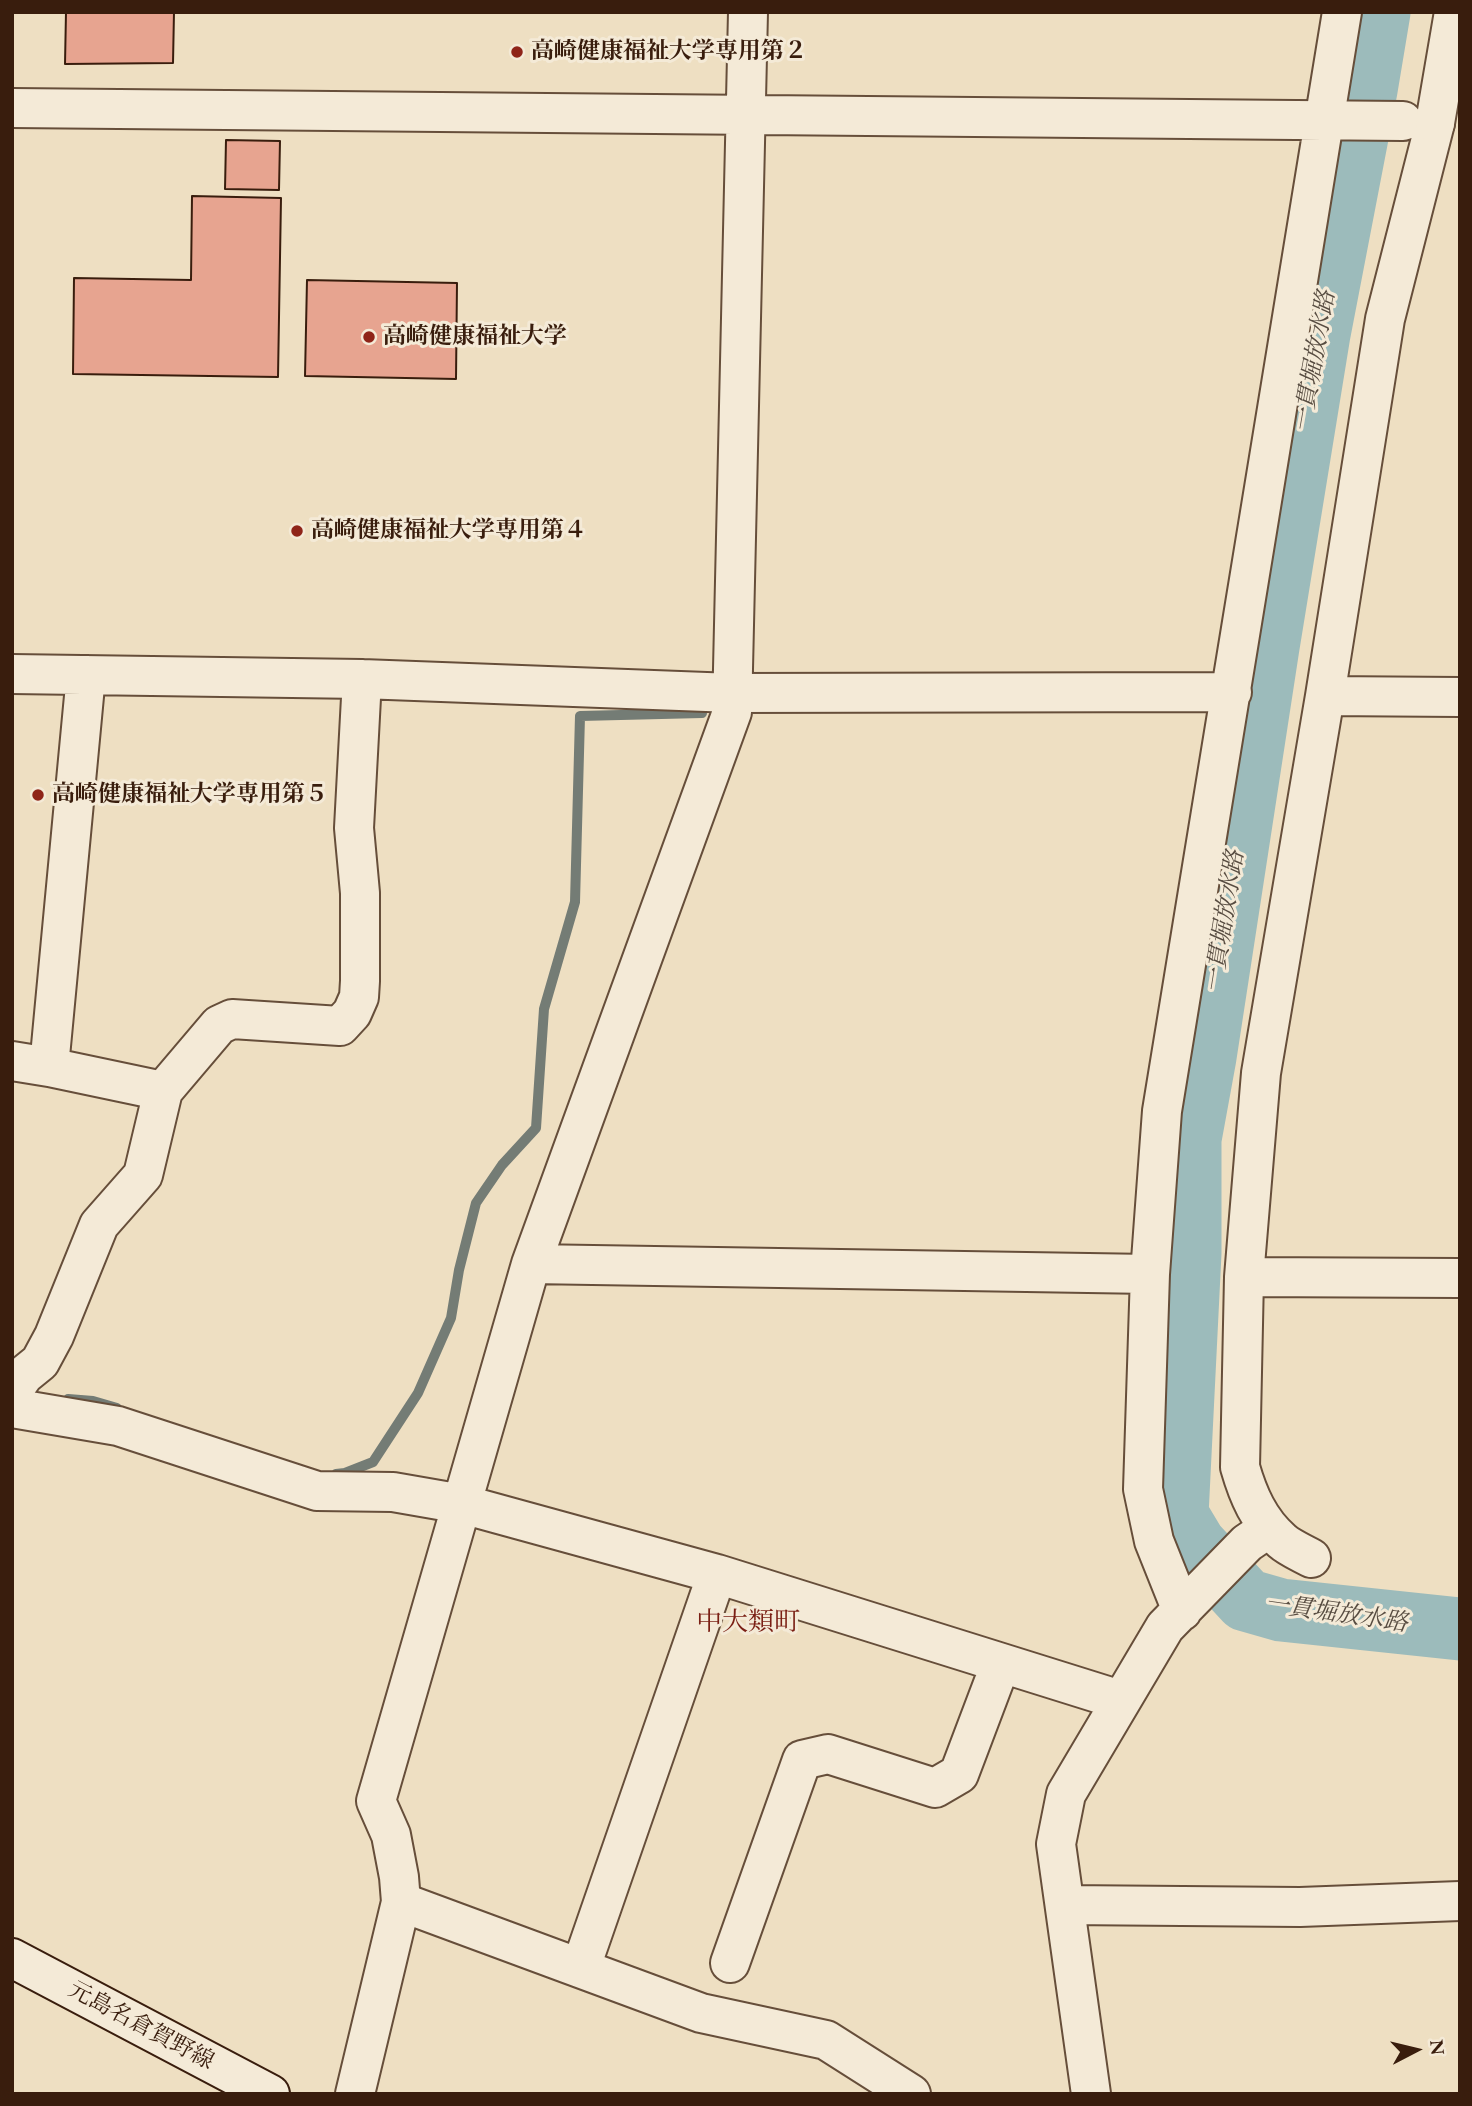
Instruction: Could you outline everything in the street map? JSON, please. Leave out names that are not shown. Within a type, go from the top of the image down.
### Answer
[{"type":"street","points":[[355,2094],[401,1902],[391,1835],[376,1801],[531,1264],[732,712],[748,12]]},
{"type":"street","points":[[1193,1600],[1154,1541],[1143,1489],[1150,1274],[1162,1111],[1330,120],[1342,12]]},
{"type":"street","points":[[1258,1536],[1240,1467],[1244,1277],[1261,1073],[1385,319],[1433,122],[1454,12]]},
{"type":"street","points":[[12,108],[1433,122]]},
{"type":"street","points":[[12,674],[362,679],[733,693],[1231,692]]},
{"type":"street","points":[[49,1067],[86,675]]},
{"type":"street","points":[[12,1391],[24,1375],[40,1362],[54,1336],[99,1225],[144,1175],[163,1091],[219,1025],[232,1019],[340,1026],[352,1013],[359,997],[360,981],[360,893],[354,828],[362,679]]},
{"type":"street","points":[[1325,695],[1460,697]]},
{"type":"street","points":[[12,1061],[163,1091]]},
{"type":"street","points":[[531,1264],[1150,1274]]},
{"type":"street","points":[[1244,1277],[1460,1278]]},
{"type":"street","points":[[12,1408],[118,1426],[317,1492],[393,1492],[462,1504],[717,1574],[1120,1700]]},
{"type":"street","points":[[1091,2094],[1056,1844],[1066,1794],[1165,1627],[1258,1536]]},
{"type":"street","points":[[1258,1536],[1284,1543],[1311,1558]]},
{"type":"street","points":[[581,1967],[717,1574]]},
{"type":"street","points":[[730,1963],[802,1760],[828,1754],[935,1788],[959,1774],[1001,1663]]},
{"type":"street","points":[[1065,1905],[1300,1907],[1460,1901]]},
{"type":"street","points":[[401,1902],[701,2013],[826,2040],[911,2094]]},
{"type":"street","name":"元島名倉賀野線","points":[[12,1958],[270,2094]]},
{"type":"building","points":[[66,12],[174,12],[173,63],[65,64]]},
{"type":"building","points":[[226,140],[280,141],[279,190],[225,189]]},
{"type":"building","points":[[192,196],[281,198],[278,377],[73,374],[74,278],[191,280]]},
{"type":"building","points":[[307,280],[457,283],[456,379],[305,376]]},
{"type":"waterway","name":"一貫堀放水路","points":[[1379,12],[1319,334],[1190,1139],[1190,1253],[1177,1515],[1195,1545],[1246,1600],[1281,1610],[1460,1629]]},
{"type":"waterway","points":[[336,1474],[373,1462],[418,1393],[451,1318],[459,1270],[476,1203],[502,1165],[536,1128],[544,1009],[575,902],[580,716],[702,713]]},
{"type":"waterway","points":[[68,1399],[93,1401],[117,1408]]},
{"type":"place","name":"高崎健康福祉大学専用第２","points":[[517,52]]},
{"type":"place","name":"高崎健康福祉大学","points":[[369,337]]},
{"type":"place","name":"高崎健康福祉大学専用第４","points":[[297,531]]},
{"type":"place","name":"高崎健康福祉大学専用第５","points":[[38,795]]},
{"type":"district","name":"中大類町","points":[[748,1623]]}]
